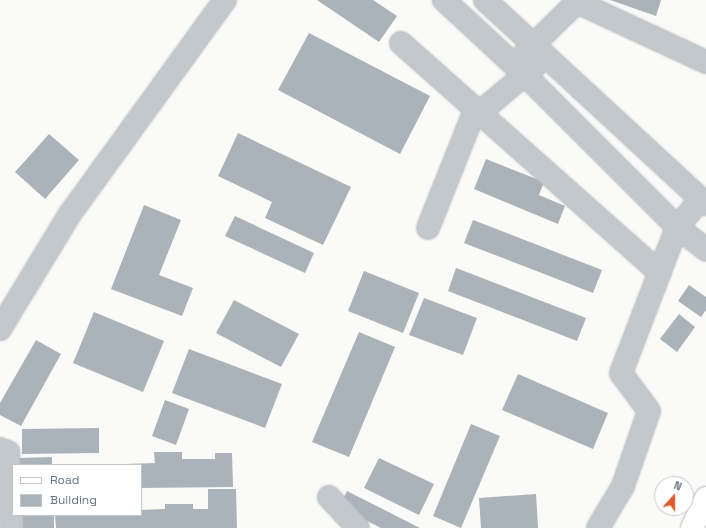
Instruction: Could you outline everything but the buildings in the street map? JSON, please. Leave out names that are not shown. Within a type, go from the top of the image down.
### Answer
[{"type":"main road","points":[[692,528],[706,498]]},
{"type":"street","points":[[0,329],[70,214],[225,0]]},
{"type":"street","points":[[444,0],[520,70],[677,227],[706,250]]},
{"type":"street","points":[[485,0],[703,201],[677,227],[621,373],[649,411],[623,486],[598,528]]},
{"type":"street","points":[[428,228],[471,120],[480,113],[540,50],[579,1],[706,62]]},
{"type":"street","points":[[401,42],[660,273]]},
{"type":"street","points":[[0,449],[8,452],[12,528]]},
{"type":"street","points":[[329,497],[358,528]]}]
